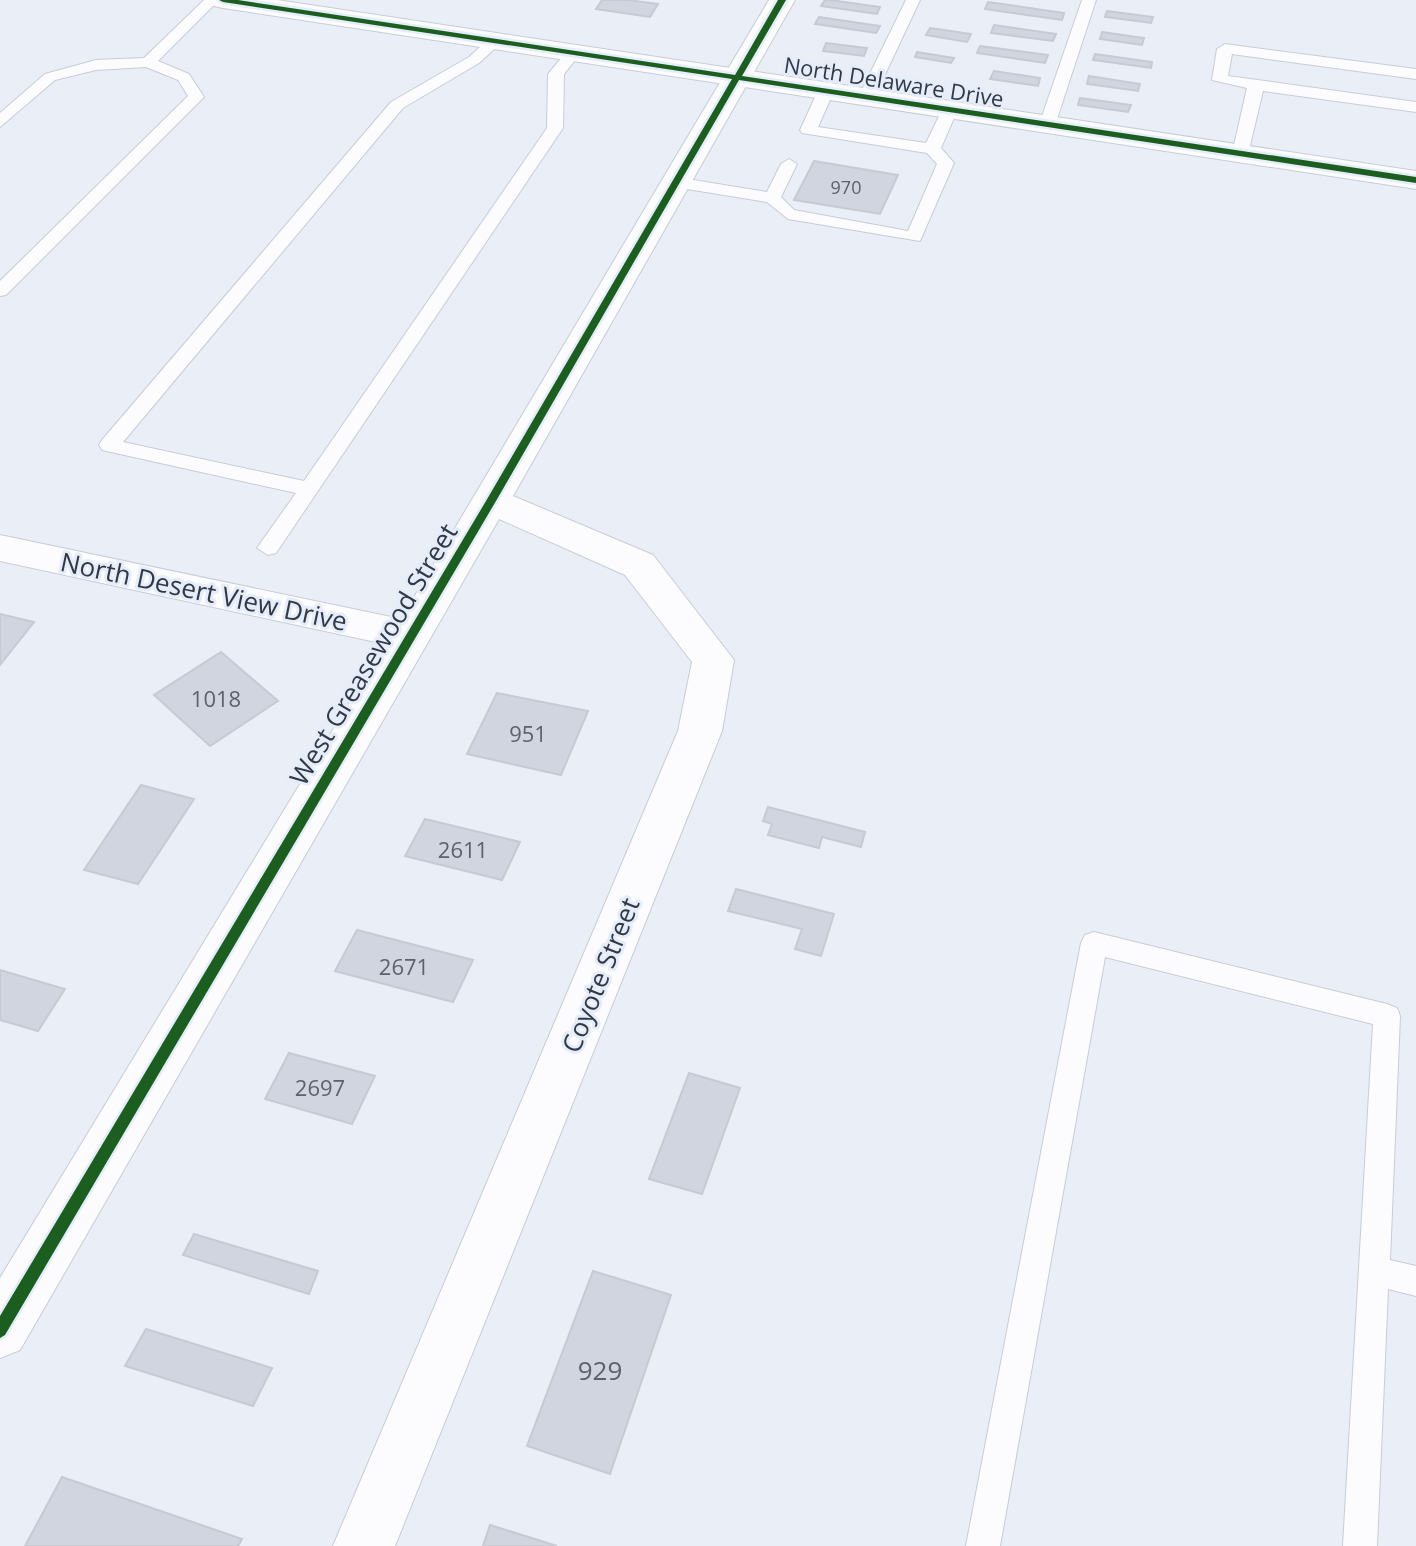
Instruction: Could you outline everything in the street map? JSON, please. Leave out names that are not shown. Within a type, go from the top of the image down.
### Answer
[{"type":"street","name":"North Delaware Drive","points":[[223,0],[1416,180]]},
{"type":"street","name":"West Greasewood Street","points":[[0,1330],[491,501],[782,0]]},
{"type":"street","name":"Coyote Street","points":[[364,1546],[700,731],[713,660],[639,565],[491,501]]},
{"type":"street","name":"North Desert View Drive","points":[[0,548],[409,635]]},
{"type":"lane","points":[[148,62],[212,0]]},
{"type":"lane","points":[[866,98],[913,0]]},
{"type":"lane","points":[[1047,125],[1089,0]]},
{"type":"lane","points":[[309,489],[109,445],[397,105],[474,60],[495,41]]},
{"type":"lane","points":[[1416,74],[1225,49],[1220,80],[1416,107]]},
{"type":"lane","points":[[268,548],[555,128],[556,74],[573,53]]},
{"type":"lane","points":[[0,122],[50,77],[96,65],[148,62],[184,77],[196,97],[0,291]]},
{"type":"lane","points":[[1240,154],[1256,85]]},
{"type":"lane","points":[[675,182],[772,198],[788,214],[914,237],[946,163],[932,149],[808,130],[826,91]]},
{"type":"lane","points":[[932,149],[949,111]]},
{"type":"lane","points":[[772,198],[789,164]]},
{"type":"lane","points":[[983,1546],[1094,943],[1387,1016],[1360,1546]]},
{"type":"lane","points":[[1374,1271],[1416,1281]]},
{"type":"building","points":[[602,0],[658,4],[650,17],[596,9]]},
{"type":"building","points":[[825,0],[880,7],[877,14],[821,6]]},
{"type":"building","points":[[988,2],[1064,13],[1062,20],[985,9]]},
{"type":"building","points":[[1107,11],[1153,17],[1151,23],[1105,17]]},
{"type":"building","points":[[819,17],[880,26],[876,33],[815,24]]},
{"type":"building","points":[[994,25],[1056,34],[1053,41],[991,33]]},
{"type":"building","points":[[930,28],[971,34],[967,42],[926,35]]},
{"type":"building","points":[[1102,32],[1144,38],[1142,45],[1100,39]]},
{"type":"building","points":[[826,43],[867,48],[864,56],[823,51]]},
{"type":"building","points":[[980,46],[1048,55],[1045,63],[977,53]]},
{"type":"building","points":[[917,52],[954,58],[951,63],[915,57]]},
{"type":"building","points":[[1095,54],[1152,62],[1151,68],[1093,60]]},
{"type":"building","points":[[994,71],[1040,78],[1038,86],[990,79]]},
{"type":"building","points":[[1089,76],[1140,84],[1138,91],[1087,84]]},
{"type":"building","points":[[1080,98],[1131,105],[1128,112],[1078,105]]},
{"type":"building","points":[[814,161],[898,175],[880,214],[794,200]]},
{"type":"building","points":[[0,614],[34,622],[0,665]]},
{"type":"building","points":[[221,652],[278,701],[210,746],[154,695]]},
{"type":"building","points":[[497,693],[588,711],[561,775],[467,754]]},
{"type":"building","points":[[141,785],[194,799],[138,884],[84,870]]},
{"type":"building","points":[[768,807],[865,832],[861,847],[822,837],[819,848],[768,835],[772,824],[763,821]]},
{"type":"building","points":[[425,819],[520,842],[502,880],[405,856]]},
{"type":"building","points":[[736,889],[834,914],[821,956],[795,949],[802,929],[728,911]]},
{"type":"building","points":[[357,930],[473,960],[453,1002],[335,971]]},
{"type":"building","points":[[0,970],[65,989],[38,1031],[0,1020]]},
{"type":"building","points":[[289,1053],[375,1076],[352,1124],[265,1099]]},
{"type":"building","points":[[689,1073],[740,1088],[702,1194],[649,1179]]},
{"type":"building","points":[[194,1234],[318,1271],[309,1294],[183,1255]]},
{"type":"building","points":[[593,1271],[671,1295],[610,1474],[527,1446]]},
{"type":"building","points":[[146,1329],[272,1368],[253,1406],[125,1366]]},
{"type":"building","points":[[62,1477],[242,1539],[238,1546],[25,1546]]},
{"type":"building","points":[[490,1525],[557,1546],[483,1546]]},
{"type":"cycle path","points":[[223,0],[1416,180]]},
{"type":"cycle path","points":[[0,1330],[491,501],[782,0]]}]
